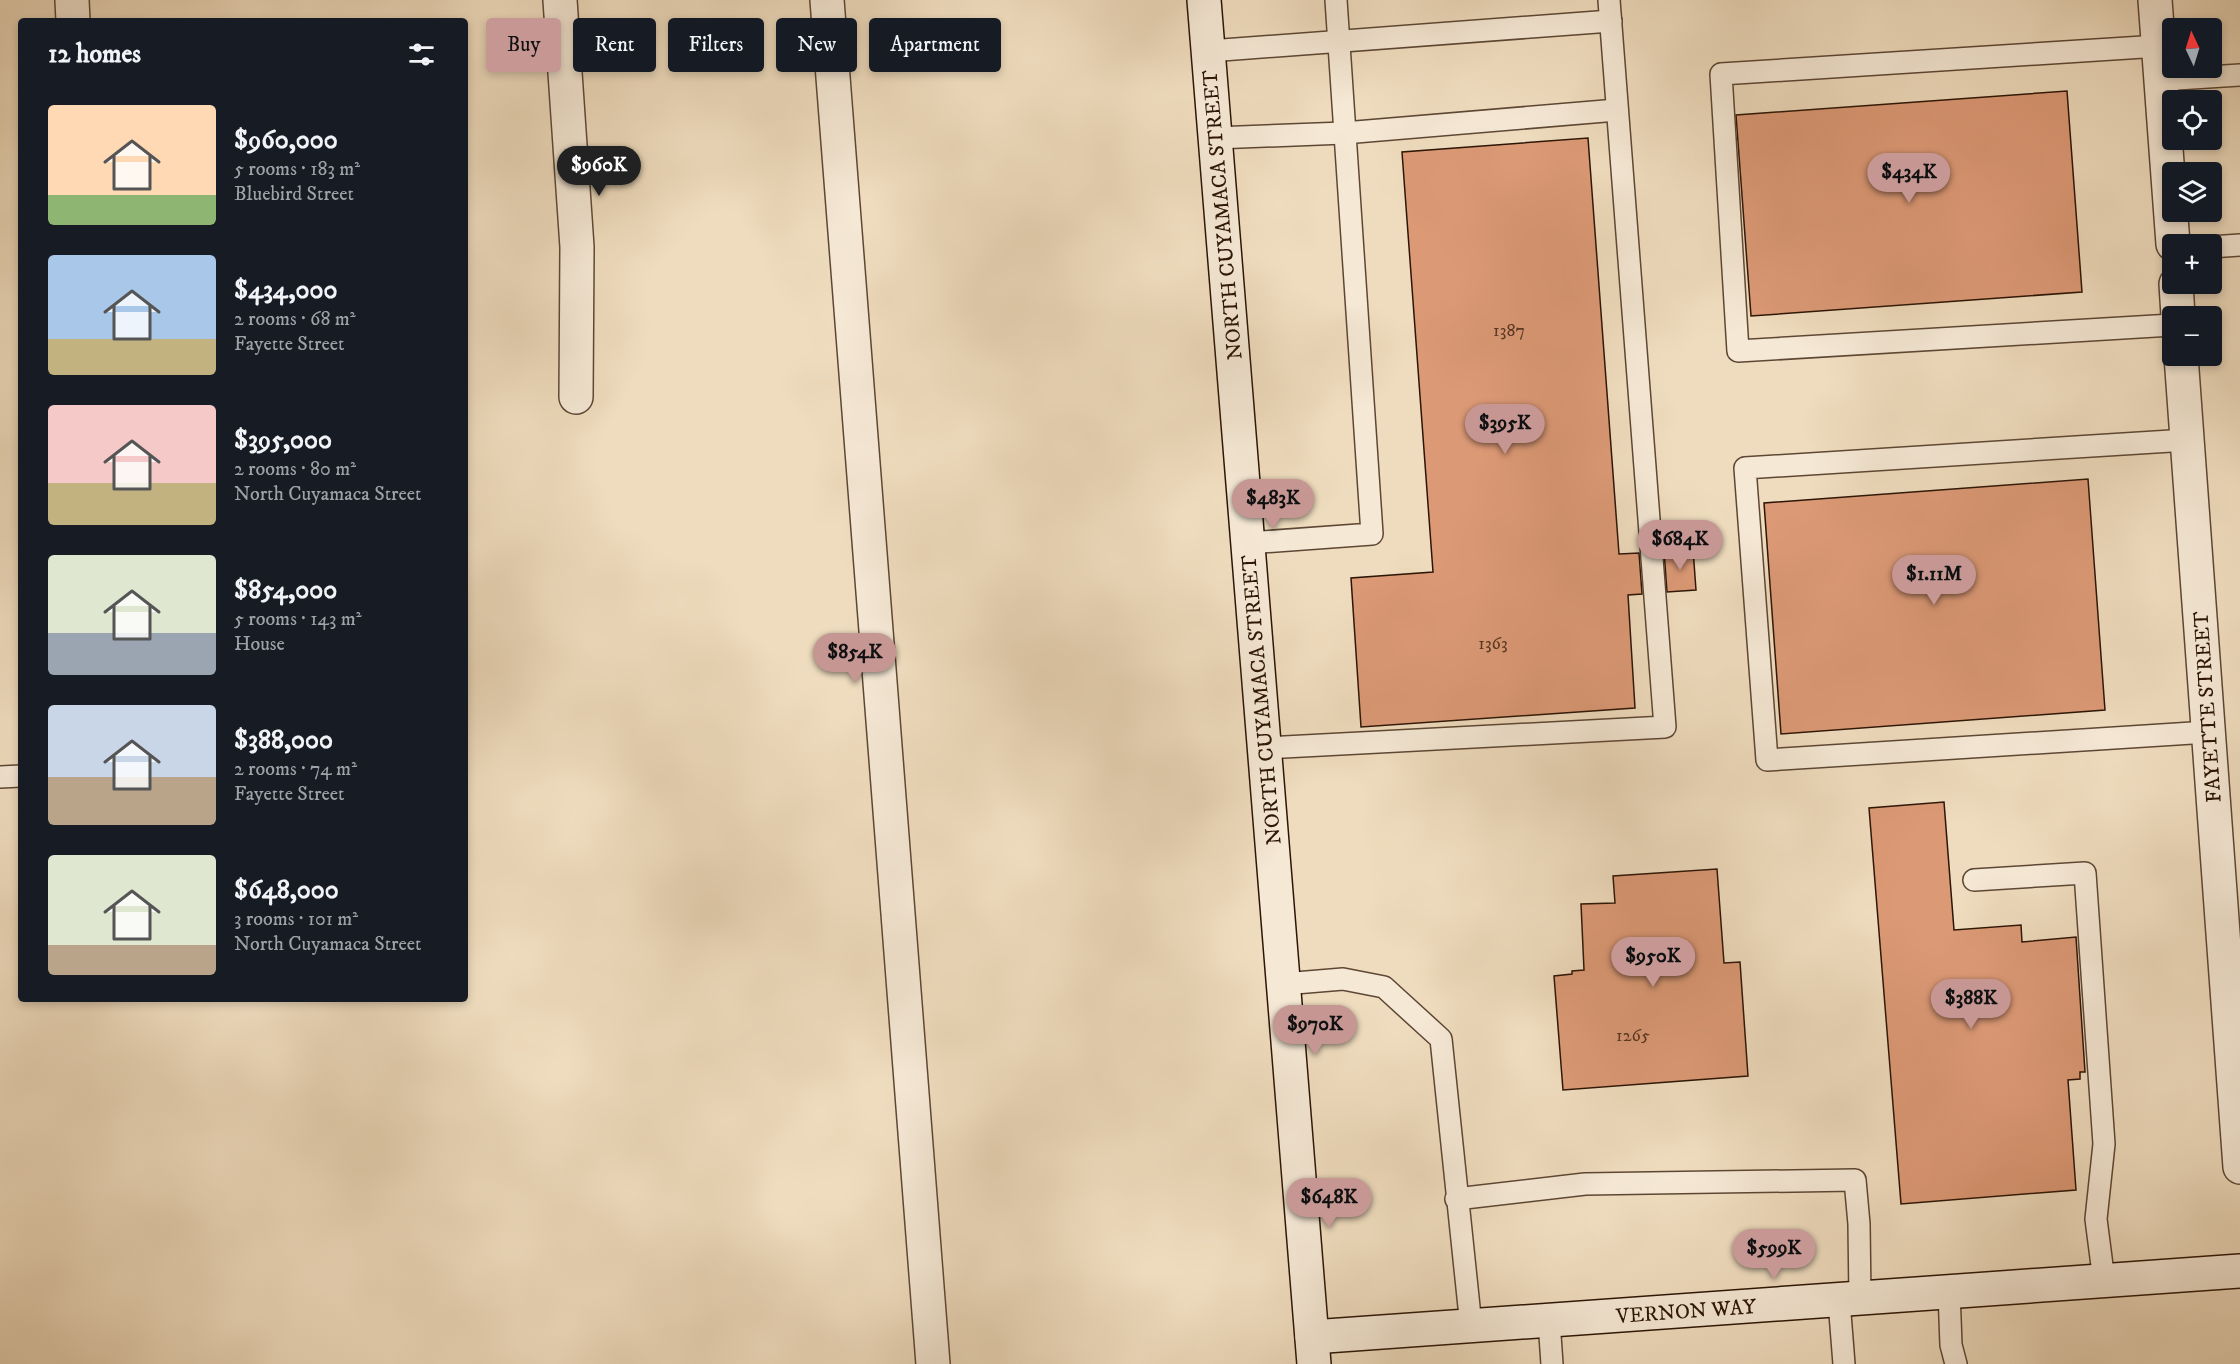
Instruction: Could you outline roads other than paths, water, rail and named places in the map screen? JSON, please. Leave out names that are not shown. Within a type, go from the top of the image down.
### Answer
[{"type":"street","points":[[72,0],[73,18]]},
{"type":"street","points":[[560,0],[577,247],[576,397]]},
{"type":"street","points":[[827,0],[933,1364]]},
{"type":"street","name":"NORTH CUYAMACA STREET","points":[[1204,0],[1313,1351]]},
{"type":"street","points":[[2155,0],[2172,234]]},
{"type":"street","name":"FAYETTE STREET","points":[[2182,366],[2240,1167]]},
{"type":"street","name":"VERNON WAY","points":[[1313,1351],[1471,1326],[2240,1271]]},
{"type":"lane","points":[[1248,543],[1372,534],[1336,0]]},
{"type":"lane","points":[[1265,748],[1665,727],[1609,0]]},
{"type":"lane","points":[[1209,51],[1611,21]]},
{"type":"lane","points":[[2158,46],[1721,74],[1738,351],[2162,326]]},
{"type":"lane","points":[[2161,80],[2240,75]]},
{"type":"lane","points":[[1215,138],[1344,132],[1617,110]]},
{"type":"lane","points":[[2222,246],[2240,245]]},
{"type":"lane","points":[[2187,440],[1745,468],[1767,760],[2208,732]]},
{"type":"lane","points":[[0,777],[18,776]]},
{"type":"lane","points":[[1974,880],[2085,873],[2104,1144],[2096,1219],[2104,1281]]},
{"type":"lane","points":[[1283,984],[1343,979],[1384,987],[1441,1039],[1471,1326]]},
{"type":"lane","points":[[1456,1199],[1585,1184],[1855,1180],[1859,1224],[1844,1364]]},
{"type":"lane","points":[[1949,1292],[1951,1345],[1956,1364]]},
{"type":"lane","points":[[1549,1321],[1552,1364]]}]
